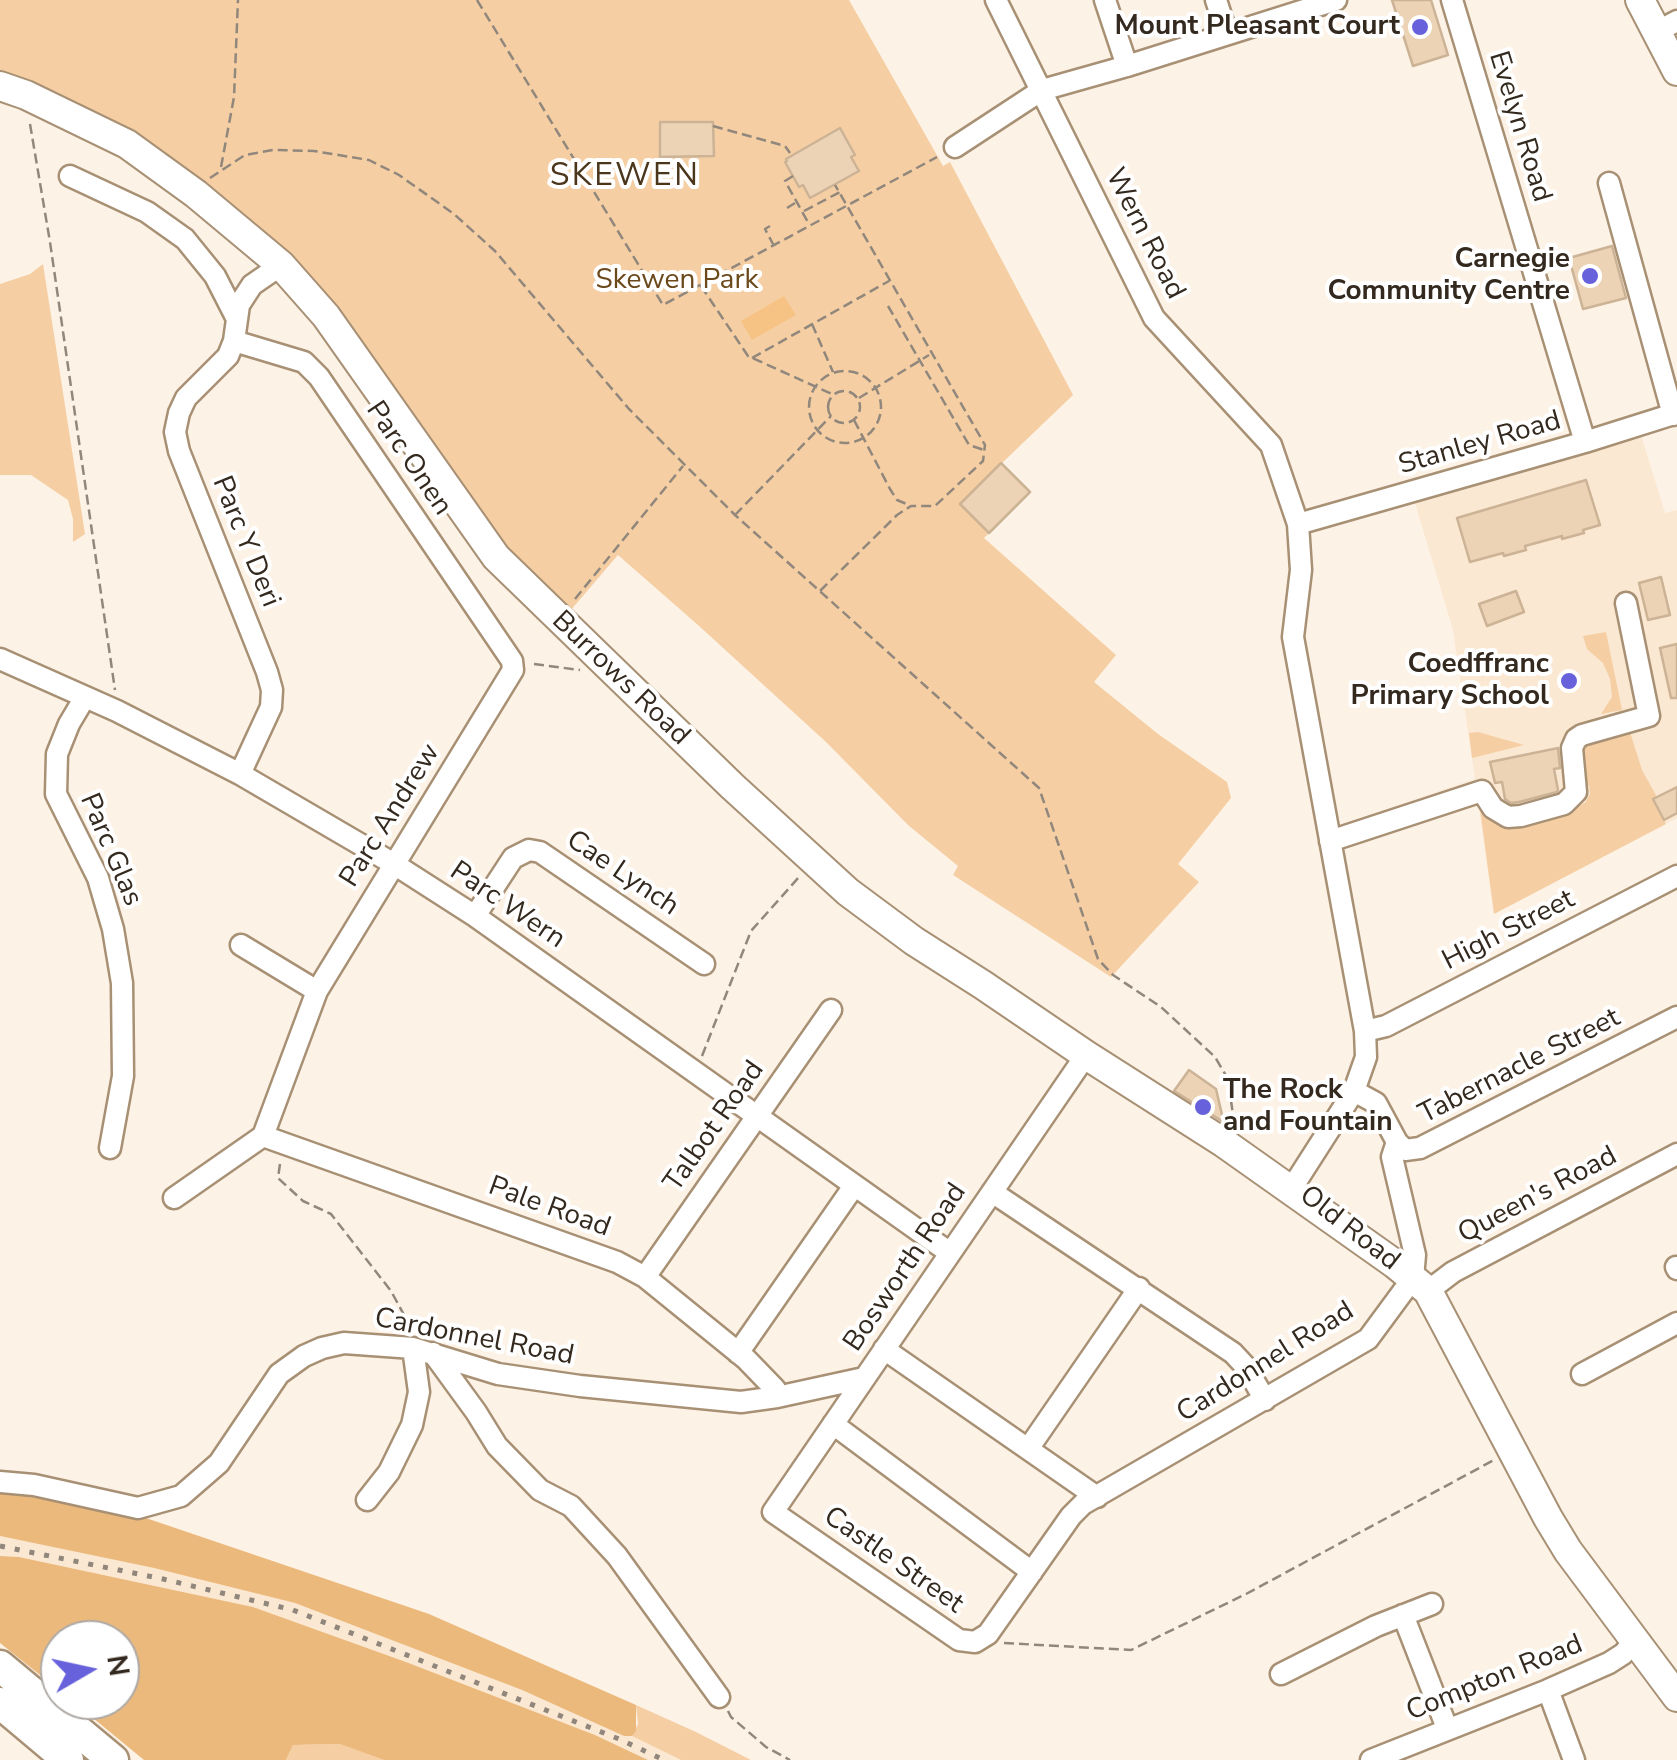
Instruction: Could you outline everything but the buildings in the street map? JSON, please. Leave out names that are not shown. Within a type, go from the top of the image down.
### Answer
[{"type":"highway","points":[[0,1666],[113,1760]]},
{"type":"highway","points":[[0,1703],[68,1760]]},
{"type":"main road","points":[[1640,0],[1666,26],[1677,71]]},
{"type":"main road","name":"Burrows Road","points":[[13,90],[127,144],[196,194],[280,265],[326,316],[496,558],[848,892],[914,942],[983,984],[1290,1191]]},
{"type":"main road","name":"Old Road","points":[[1290,1191],[1421,1285],[1568,1551],[1677,1698]]},
{"type":"street","name":"Wern Road","points":[[996,0],[1154,318],[1271,445],[1298,524]]},
{"type":"street","points":[[1105,0],[1126,66]]},
{"type":"street","points":[[1216,0],[1226,34]]},
{"type":"street","points":[[954,147],[1042,90],[1336,0]]},
{"type":"street","name":"Evelyn Road","points":[[1452,0],[1585,442]]},
{"type":"street","points":[[70,176],[146,212],[185,239],[215,276],[237,319]]},
{"type":"street","points":[[1609,183],[1675,414]]},
{"type":"street","points":[[234,341],[239,305],[252,285],[280,265]]},
{"type":"street","name":"Parc Onen","points":[[234,341],[304,362],[318,377],[512,661],[513,670]]},
{"type":"street","name":"Parc Y Deri","points":[[234,341],[228,356],[186,398],[175,432],[178,451],[272,690],[271,707],[240,774]]},
{"type":"street","name":"Stanley Road","points":[[1298,524],[1675,414]]},
{"type":"street","name":"Old Road","points":[[1290,1191],[1354,1091],[1366,1057],[1365,1031],[1292,637],[1300,570],[1298,524]]},
{"type":"street","points":[[1330,841],[1482,791],[1493,808],[1508,817],[1564,804],[1576,792],[1572,748],[1576,739],[1649,716],[1626,604]]},
{"type":"street","name":"Parc Wern","points":[[0,659],[117,711],[240,774],[394,864],[474,916],[950,1253]]},
{"type":"street","name":"Parc Andrew","points":[[317,992],[513,670]]},
{"type":"street","name":"Parc Glas","points":[[85,697],[57,754],[56,794],[98,878],[113,929],[122,983],[123,1076],[110,1148]]},
{"type":"street","name":"Cae Lynch","points":[[474,916],[513,858],[528,850],[540,852],[704,964]]},
{"type":"street","name":"High Street","points":[[1365,1031],[1386,1026],[1677,876]]},
{"type":"street","points":[[174,1198],[273,1139],[317,992],[241,945]]},
{"type":"street","name":"Talbot Road","points":[[645,1277],[831,1010]]},
{"type":"street","name":"Tabernacle Street","points":[[1354,1091],[1376,1102],[1405,1150],[1420,1148],[1677,1017]]},
{"type":"street","name":"Bosworth Road","points":[[773,1512],[1086,1056]]},
{"type":"street","name":"Pale Road","points":[[273,1139],[617,1262],[645,1277],[738,1353],[775,1389],[777,1397]]},
{"type":"street","points":[[1397,1142],[1392,1157],[1421,1285]]},
{"type":"street","name":"Queen's Road","points":[[1421,1285],[1677,1154]]},
{"type":"street","points":[[738,1353],[854,1186]]},
{"type":"street","points":[[992,1192],[1233,1353],[1265,1400]]},
{"type":"street","name":"Cardonnel Road","points":[[1098,1497],[1368,1339],[1421,1285]]},
{"type":"street","points":[[1028,1450],[1139,1288]]},
{"type":"street","points":[[1582,1374],[1677,1322]]},
{"type":"street","name":"Cardonnel Road","points":[[0,1482],[34,1485],[138,1508],[181,1496],[219,1463],[279,1374],[304,1356],[344,1343],[423,1351],[498,1374],[741,1402],[864,1378]]},
{"type":"street","points":[[884,1349],[1098,1497]]},
{"type":"street","points":[[366,1500],[390,1472],[412,1426],[423,1351]]},
{"type":"street","points":[[423,1351],[476,1412],[497,1446],[540,1490],[572,1506],[617,1556],[719,1697]]},
{"type":"street","points":[[833,1424],[1032,1572]]},
{"type":"street","name":"Castle Street","points":[[773,1512],[959,1640],[975,1642],[988,1634],[1072,1516],[1083,1504],[1098,1497]]},
{"type":"street","points":[[1282,1674],[1376,1626],[1432,1604]]},
{"type":"street","points":[[1403,1615],[1447,1728]]},
{"type":"street","name":"Compton Road","points":[[1371,1760],[1413,1752],[1447,1728],[1609,1662],[1635,1641]]},
{"type":"street","points":[[1548,1690],[1574,1760]]},
{"type":"path","points":[[220,169],[234,96],[238,0]]},
{"type":"path","points":[[477,0],[663,305],[954,147]]},
{"type":"path","points":[[13,90],[50,242],[117,711]]},
{"type":"path","points":[[714,126],[785,146],[790,153]]},
{"type":"path","points":[[196,194],[204,182],[244,155],[273,150],[314,151],[369,160],[399,175],[454,214],[495,251],[629,409],[735,515],[1039,788],[1098,959],[1113,975],[1161,1007],[1216,1057],[1228,1080],[1234,1124],[1224,1144]]},
{"type":"path","points":[[793,176],[784,181],[810,226]]},
{"type":"path","points":[[835,184],[985,445],[983,460],[935,506],[911,506],[897,500],[854,420]]},
{"type":"path","points":[[802,212],[840,192]]},
{"type":"path","points":[[787,208],[797,202]]},
{"type":"path","points":[[770,226],[765,229],[774,245]]},
{"type":"path","points":[[752,358],[890,280]]},
{"type":"path","points":[[700,285],[748,356],[834,395]]},
{"type":"path","points":[[888,306],[969,445],[984,450]]},
{"type":"path","points":[[812,324],[834,373]]},
{"type":"path","points":[[858,398],[932,354]]},
{"type":"path","points":[[834,373],[857,373],[875,388],[878,421],[872,431],[854,442],[834,442],[817,431],[811,421],[808,409],[815,386],[834,373]]},
{"type":"path","points":[[838,392],[849,392],[858,398],[860,408],[854,420],[842,423],[831,416],[828,408],[838,392]]},
{"type":"path","points":[[735,515],[831,416]]},
{"type":"path","points":[[558,620],[684,464]]},
{"type":"path","points":[[819,592],[911,506]]},
{"type":"path","points":[[513,670],[534,664],[617,676]]},
{"type":"path","points":[[696,1072],[751,931],[814,860]]},
{"type":"path","points":[[273,1139],[278,1178],[303,1201],[331,1214],[392,1290],[423,1351]]},
{"type":"path","points":[[975,1642],[1131,1650],[1246,1594],[1512,1450]]},
{"type":"path","points":[[719,1697],[732,1717],[766,1746],[790,1760]]},
{"type":"shaded area","points":[[784,296],[796,315],[752,340],[741,321]]},
{"type":"shaded area","name":"Coedffranc Primary School","points":[[1641,435],[1665,513],[1677,510],[1677,818],[1494,914],[1478,801],[1342,848],[1337,826],[1475,779],[1453,630],[1415,503]]},
{"type":"shaded area","points":[[0,1491],[27,1492],[134,1514],[429,1614],[636,1705],[636,1731],[632,1736],[624,1736],[522,1690],[295,1603],[0,1536]]},
{"type":"shaded area","points":[[0,1536],[295,1603],[522,1690],[681,1760],[648,1760],[595,1735],[253,1607],[0,1556]]},
{"type":"shaded area","points":[[0,1556],[19,1557],[253,1607],[595,1735],[648,1760],[384,1760],[340,1744],[293,1745],[286,1760],[144,1760],[95,1720],[140,1720],[140,1620],[40,1620],[40,1675],[0,1643]]},
{"type":"green space","name":"Skewen Park","points":[[0,0],[849,0],[943,166],[950,162],[1073,395],[1002,463],[1030,492],[984,538],[1116,655],[1094,682],[1158,734],[1227,782],[1231,798],[1178,864],[1199,882],[1111,977],[953,875],[958,866],[908,825],[826,742],[618,555],[570,611],[506,546],[336,305],[291,259],[218,195],[29,83],[0,72]]},
{"type":"green space","points":[[43,264],[85,534],[73,542],[68,500],[31,475],[0,475],[0,284],[30,274]]},
{"type":"green space","points":[[1606,632],[1622,710],[1601,714],[1612,697],[1610,679],[1603,663],[1587,649],[1583,636]]},
{"type":"green space","points":[[1630,732],[1642,770],[1657,797],[1653,800],[1666,824],[1494,914],[1479,801],[1507,822],[1577,807],[1590,794],[1589,786],[1581,779],[1576,754],[1586,742]]},
{"type":"green space","points":[[1469,733],[1524,745],[1472,758]]},
{"type":"green space","points":[[636,1705],[751,1760],[681,1760],[632,1736],[638,1724]]},
{"type":"green space","points":[[341,1744],[384,1760],[286,1760],[293,1745]]},
{"type":"railway","points":[[0,1546],[293,1610],[664,1760]]},
{"type":"place","name":"Mount Pleasant Court","points":[[1420,27]]},
{"type":"place","name":"Carnegie Community Centre","points":[[1590,276]]},
{"type":"place","name":"Coedffranc Primary School","points":[[1569,681]]},
{"type":"place","name":"The Rock and Fountain","points":[[1203,1107]]},
{"type":"district","name":"SKEWEN","points":[[625,177]]}]
